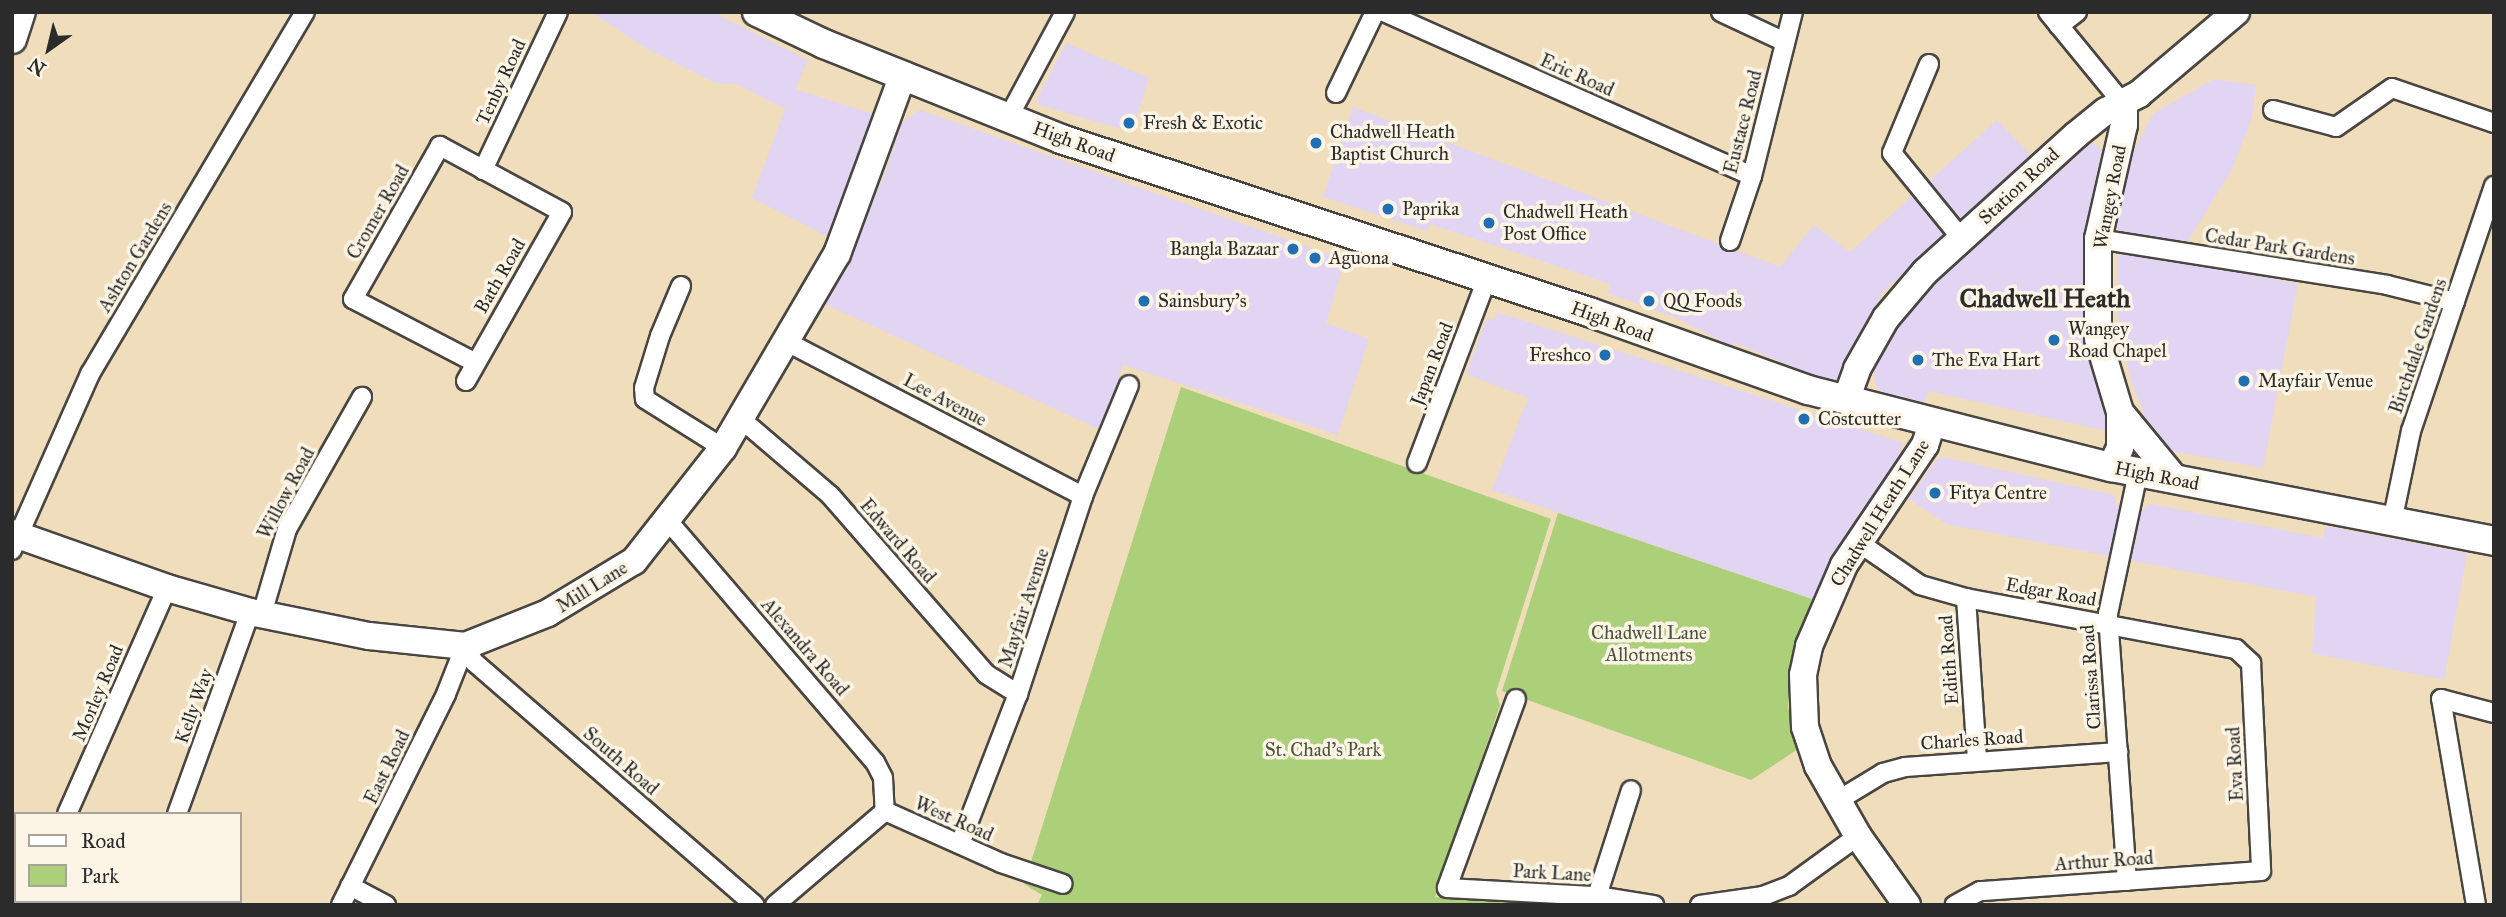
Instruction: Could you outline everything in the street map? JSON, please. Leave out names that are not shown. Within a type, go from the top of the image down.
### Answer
[{"type":"main road","points":[[12,38],[21,12]]},
{"type":"main road","name":"High Road","points":[[757,12],[1008,118],[1846,400],[2138,473],[2494,541]]},
{"type":"street","name":"Ashton Gardens","points":[[15,539],[55,444],[90,374],[305,12]]},
{"type":"street","name":"Tenby Road","points":[[483,170],[558,12]]},
{"type":"street","points":[[1008,118],[1065,12]]},
{"type":"street","points":[[1336,93],[1375,12]]},
{"type":"street","name":"Eric Road","points":[[1384,12],[1752,176]]},
{"type":"street","points":[[1721,12],[1785,42]]},
{"type":"street","name":"Eustace Road","points":[[1730,241],[1752,176],[1793,12]]},
{"type":"street","points":[[2077,12],[2054,19],[2124,105]]},
{"type":"street","name":"Station Road","points":[[1846,400],[1857,369],[1892,309],[1962,239],[2090,125],[2124,105],[2236,12]]},
{"type":"street","points":[[1930,64],[1892,153],[1962,239]]},
{"type":"street","name":"Mill Lane","points":[[15,539],[167,588],[256,613],[369,636],[465,646],[548,613],[608,580],[634,561],[669,522],[723,448],[787,342],[853,217],[903,75]]},
{"type":"street","points":[[2273,110],[2336,127],[2376,95],[2392,88],[2494,123]]},
{"type":"street","name":"Wangey Road","points":[[2111,467],[2120,449],[2120,412],[2098,338],[2098,239],[2118,150],[2124,105]]},
{"type":"street","points":[[2090,125],[2100,129],[2118,150]]},
{"type":"street","name":"Cromer Road","points":[[474,362],[353,299],[440,146],[483,170]]},
{"type":"street","name":"Bath Road","points":[[466,381],[474,362],[562,212],[483,170]]},
{"type":"street","name":"Birchdale Gardens","points":[[2392,522],[2410,431],[2494,186]]},
{"type":"street","name":"Cedar Park Gardens","points":[[2098,239],[2387,285],[2455,302]]},
{"type":"street","name":"Japan Road","points":[[1417,463],[1487,279]]},
{"type":"street","points":[[681,286],[660,336],[644,388],[645,400],[723,448]]},
{"type":"street","name":"Lee Avenue","points":[[787,342],[1083,496]]},
{"type":"street","name":"Mayfair Avenue","points":[[960,844],[1018,694],[1083,496],[1129,385]]},
{"type":"street","name":"Willow Road","points":[[256,613],[287,528],[362,397]]},
{"type":"street","name":"Wangey Road","points":[[2120,412],[2176,480]]},
{"type":"street","name":"Edward Road","points":[[741,419],[830,495],[986,674],[1018,694]]},
{"type":"street","name":"Chadwell Heath Lane","points":[[1907,905],[1858,836],[1818,766],[1805,727],[1803,675],[1828,598],[1858,541],[1925,445],[1932,423]]},
{"type":"street","name":"Clarissa Road","points":[[2127,881],[2109,624],[2130,502],[2138,473]]},
{"type":"street","name":"Alexandra Road","points":[[669,522],[875,762],[883,778],[885,811]]},
{"type":"street","name":"Edgar Road","points":[[1858,541],[1920,585],[1966,598],[2236,649],[2248,656]]},
{"type":"street","name":"Morley Road","points":[[68,812],[167,588]]},
{"type":"street","name":"Edith Road","points":[[1966,598],[1977,760]]},
{"type":"street","name":"Kelly Way","points":[[178,812],[256,613]]},
{"type":"street","name":"East Road","points":[[341,905],[446,694],[465,646]]},
{"type":"street","name":"South Road","points":[[465,646],[474,662],[755,905]]},
{"type":"street","name":"Eva Road","points":[[2248,656],[2261,871]]},
{"type":"street","name":"Park Lane","points":[[1516,699],[1447,888],[1597,896],[1654,905]]},
{"type":"street","points":[[2476,905],[2441,699],[2494,713]]},
{"type":"street","name":"Charles Road","points":[[1837,801],[1883,773],[1905,766],[2118,752]]},
{"type":"street","points":[[1597,896],[1631,790]]},
{"type":"street","name":"West Road","points":[[775,905],[885,811],[1063,884]]},
{"type":"street","points":[[1700,905],[1763,896],[1789,886],[1858,836]]},
{"type":"street","name":"Arthur Road","points":[[1955,905],[1980,891],[2261,871]]},
{"type":"street","points":[[350,886],[386,905]]},
{"type":"shaded area","points":[[591,12],[722,12],[720,16],[808,60],[795,89],[877,115],[829,237],[752,198],[785,109],[736,84],[716,83],[649,50]]},
{"type":"shaded area","points":[[1066,43],[1149,78],[1132,132],[1039,105],[1037,99]]},
{"type":"shaded area","points":[[2214,79],[2256,85],[2252,118],[2231,171],[2177,259],[2298,284],[2263,468],[2171,451],[2150,429],[2130,378],[2118,315],[2117,223],[2122,174],[2153,114]]},
{"type":"shaded area","points":[[1353,107],[1780,267],[1814,225],[1850,252],[1997,120],[2032,156],[1883,292],[1836,380],[1828,381],[1735,343],[1731,346],[1674,317],[1608,293],[1610,284],[1430,224],[1427,231],[1323,197]]},
{"type":"shaded area","points":[[920,110],[1345,260],[1326,323],[1369,339],[1338,435],[1123,365],[1103,431],[822,303],[883,179],[902,122]]},
{"type":"shaded area","points":[[2092,142],[2102,150],[2084,238],[2084,342],[2111,432],[1929,391],[1924,402],[1882,393],[1875,384],[1874,370],[1903,315],[1924,290]]},
{"type":"shaded area","points":[[1497,312],[1903,443],[1896,465],[1857,516],[1812,599],[1492,490],[1528,398],[1466,374],[1487,318],[1494,320]]},
{"type":"shaded area","points":[[1943,457],[2114,495],[2116,504],[2143,510],[2151,504],[2323,538],[2326,526],[2467,553],[2444,680],[2312,653],[2316,597],[1946,524],[1909,499],[1937,459]]},
{"type":"green space","name":"St. Chad's Park","points":[[1181,387],[1551,519],[1496,692],[1500,705],[1435,897],[1564,905],[1037,905],[1042,895],[1024,884]]},
{"type":"green space","name":"Chadwell Lane Allotments","points":[[1558,513],[1812,599],[1792,654],[1788,707],[1798,749],[1751,780],[1502,691]]},
{"type":"place","name":"Fresh & Exotic","points":[[1129,123]]},
{"type":"place","name":"Chadwell Heath Baptist Church","points":[[1316,143]]},
{"type":"place","name":"Paprika","points":[[1388,209]]},
{"type":"place","name":"Chadwell Heath Post Office","points":[[1489,223]]},
{"type":"place","name":"Bangla Bazaar","points":[[1293,249]]},
{"type":"place","name":"Aguona","points":[[1315,258]]},
{"type":"place","name":"Sainsbury's","points":[[1144,301]]},
{"type":"place","name":"QQ Foods","points":[[1649,301]]},
{"type":"place","name":"Wangey Road Chapel","points":[[2054,340]]},
{"type":"place","name":"Freshco","points":[[1605,355]]},
{"type":"place","name":"The Eva Hart","points":[[1918,360]]},
{"type":"place","name":"Mayfair Venue","points":[[2244,381]]},
{"type":"place","name":"Costcutter","points":[[1804,419]]},
{"type":"place","name":"Fitya Centre","points":[[1935,493]]},
{"type":"district","name":"Chadwell Heath","points":[[2045,299]]}]
